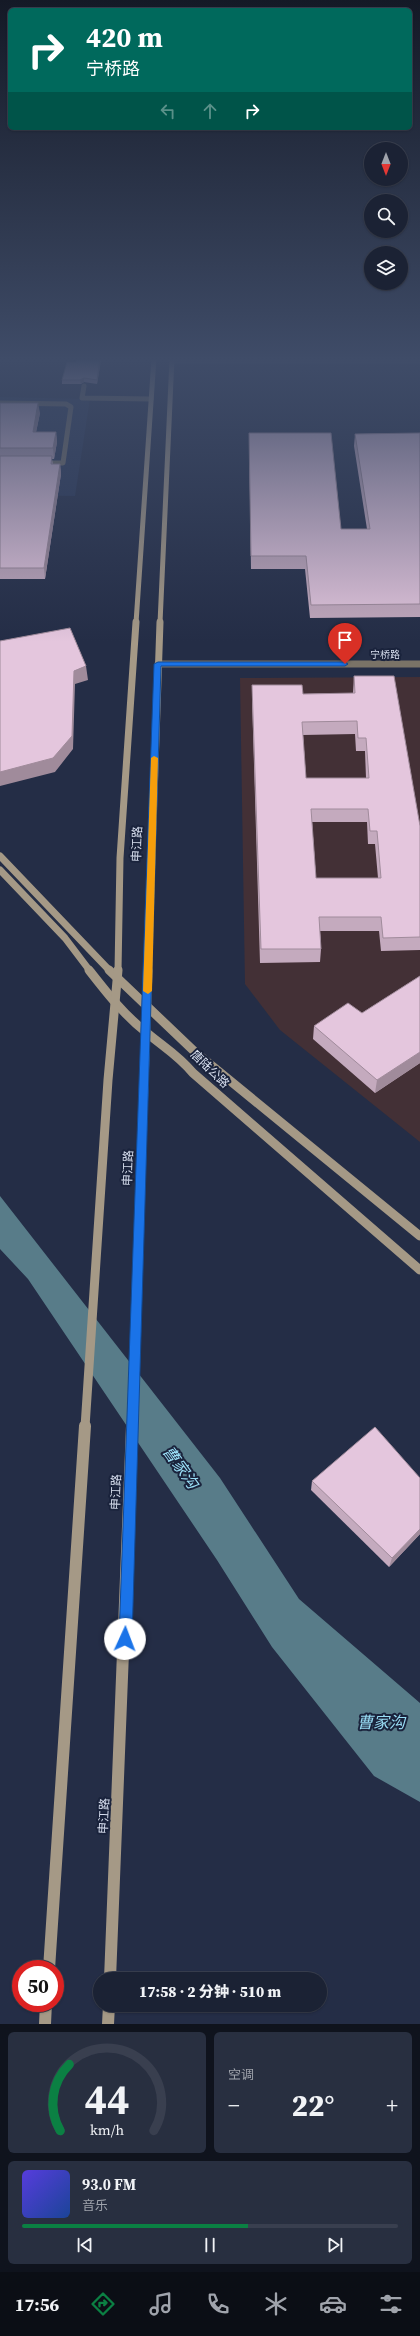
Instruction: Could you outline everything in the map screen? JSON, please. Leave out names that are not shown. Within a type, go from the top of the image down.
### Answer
[{"type":"main road","name":"申江路","points":[[50,1960],[106,1109],[118,979],[120,858],[147,452]]},
{"type":"main road","name":"申江路","points":[[110,1972],[124,1670],[148,1007],[148,931],[168,452]]},
{"type":"main road","name":"唐陆公路","points":[[0,856],[118,979],[195,1052],[420,1236]]},
{"type":"main road","name":"唐陆公路","points":[[0,870],[65,938],[116,1005],[146,1033],[180,1058],[193,1073],[420,1270]]},
{"type":"main road","points":[[45,2024],[46,2012]]},
{"type":"main road","points":[[108,2024],[109,2012]]},
{"type":"street","points":[[32,463],[63,463],[65,452]]},
{"type":"street","name":"宁桥路","points":[[158,664],[420,665]]},
{"type":"shaded area","points":[[0,452],[82,452],[75,496],[0,495]]},
{"type":"shaded area","points":[[420,677],[420,1142],[280,1030],[245,984],[240,678]]},
{"type":"water","name":"曹家沟","points":[[0,1196],[220,1478],[299,1599],[420,1703],[420,1802],[374,1776],[272,1647],[217,1560],[28,1279],[0,1249]]},
{"type":"building","points":[[249,452],[333,452],[341,529],[370,529],[358,452],[420,452],[420,604],[311,605],[306,556],[251,556]]},
{"type":"building","points":[[0,456],[52,456],[51,464],[60,464],[44,568],[0,568]]},
{"type":"building","points":[[70,628],[86,666],[74,671],[72,736],[53,758],[0,772],[0,641]]},
{"type":"building","points":[[354,676],[394,676],[420,826],[420,937],[383,938],[381,917],[319,917],[321,949],[261,949],[252,685],[302,685],[303,694],[355,693]],"holes":[[[357,721],[358,738],[366,738],[369,778],[306,778],[302,722]],[[311,809],[368,809],[370,831],[377,831],[381,878],[316,878]]]},
{"type":"building","points":[[420,976],[420,1052],[377,1080],[314,1026],[348,1003],[362,1013]]},
{"type":"building","points":[[375,1427],[420,1478],[420,1529],[392,1558],[312,1481]]},
{"type":"slow traffic","points":[[148,991],[148,939],[154,758]]},
{"type":"route","points":[[125,1639],[143,1150],[143,1082],[148,1007],[148,939],[158,664],[345,664]]}]
